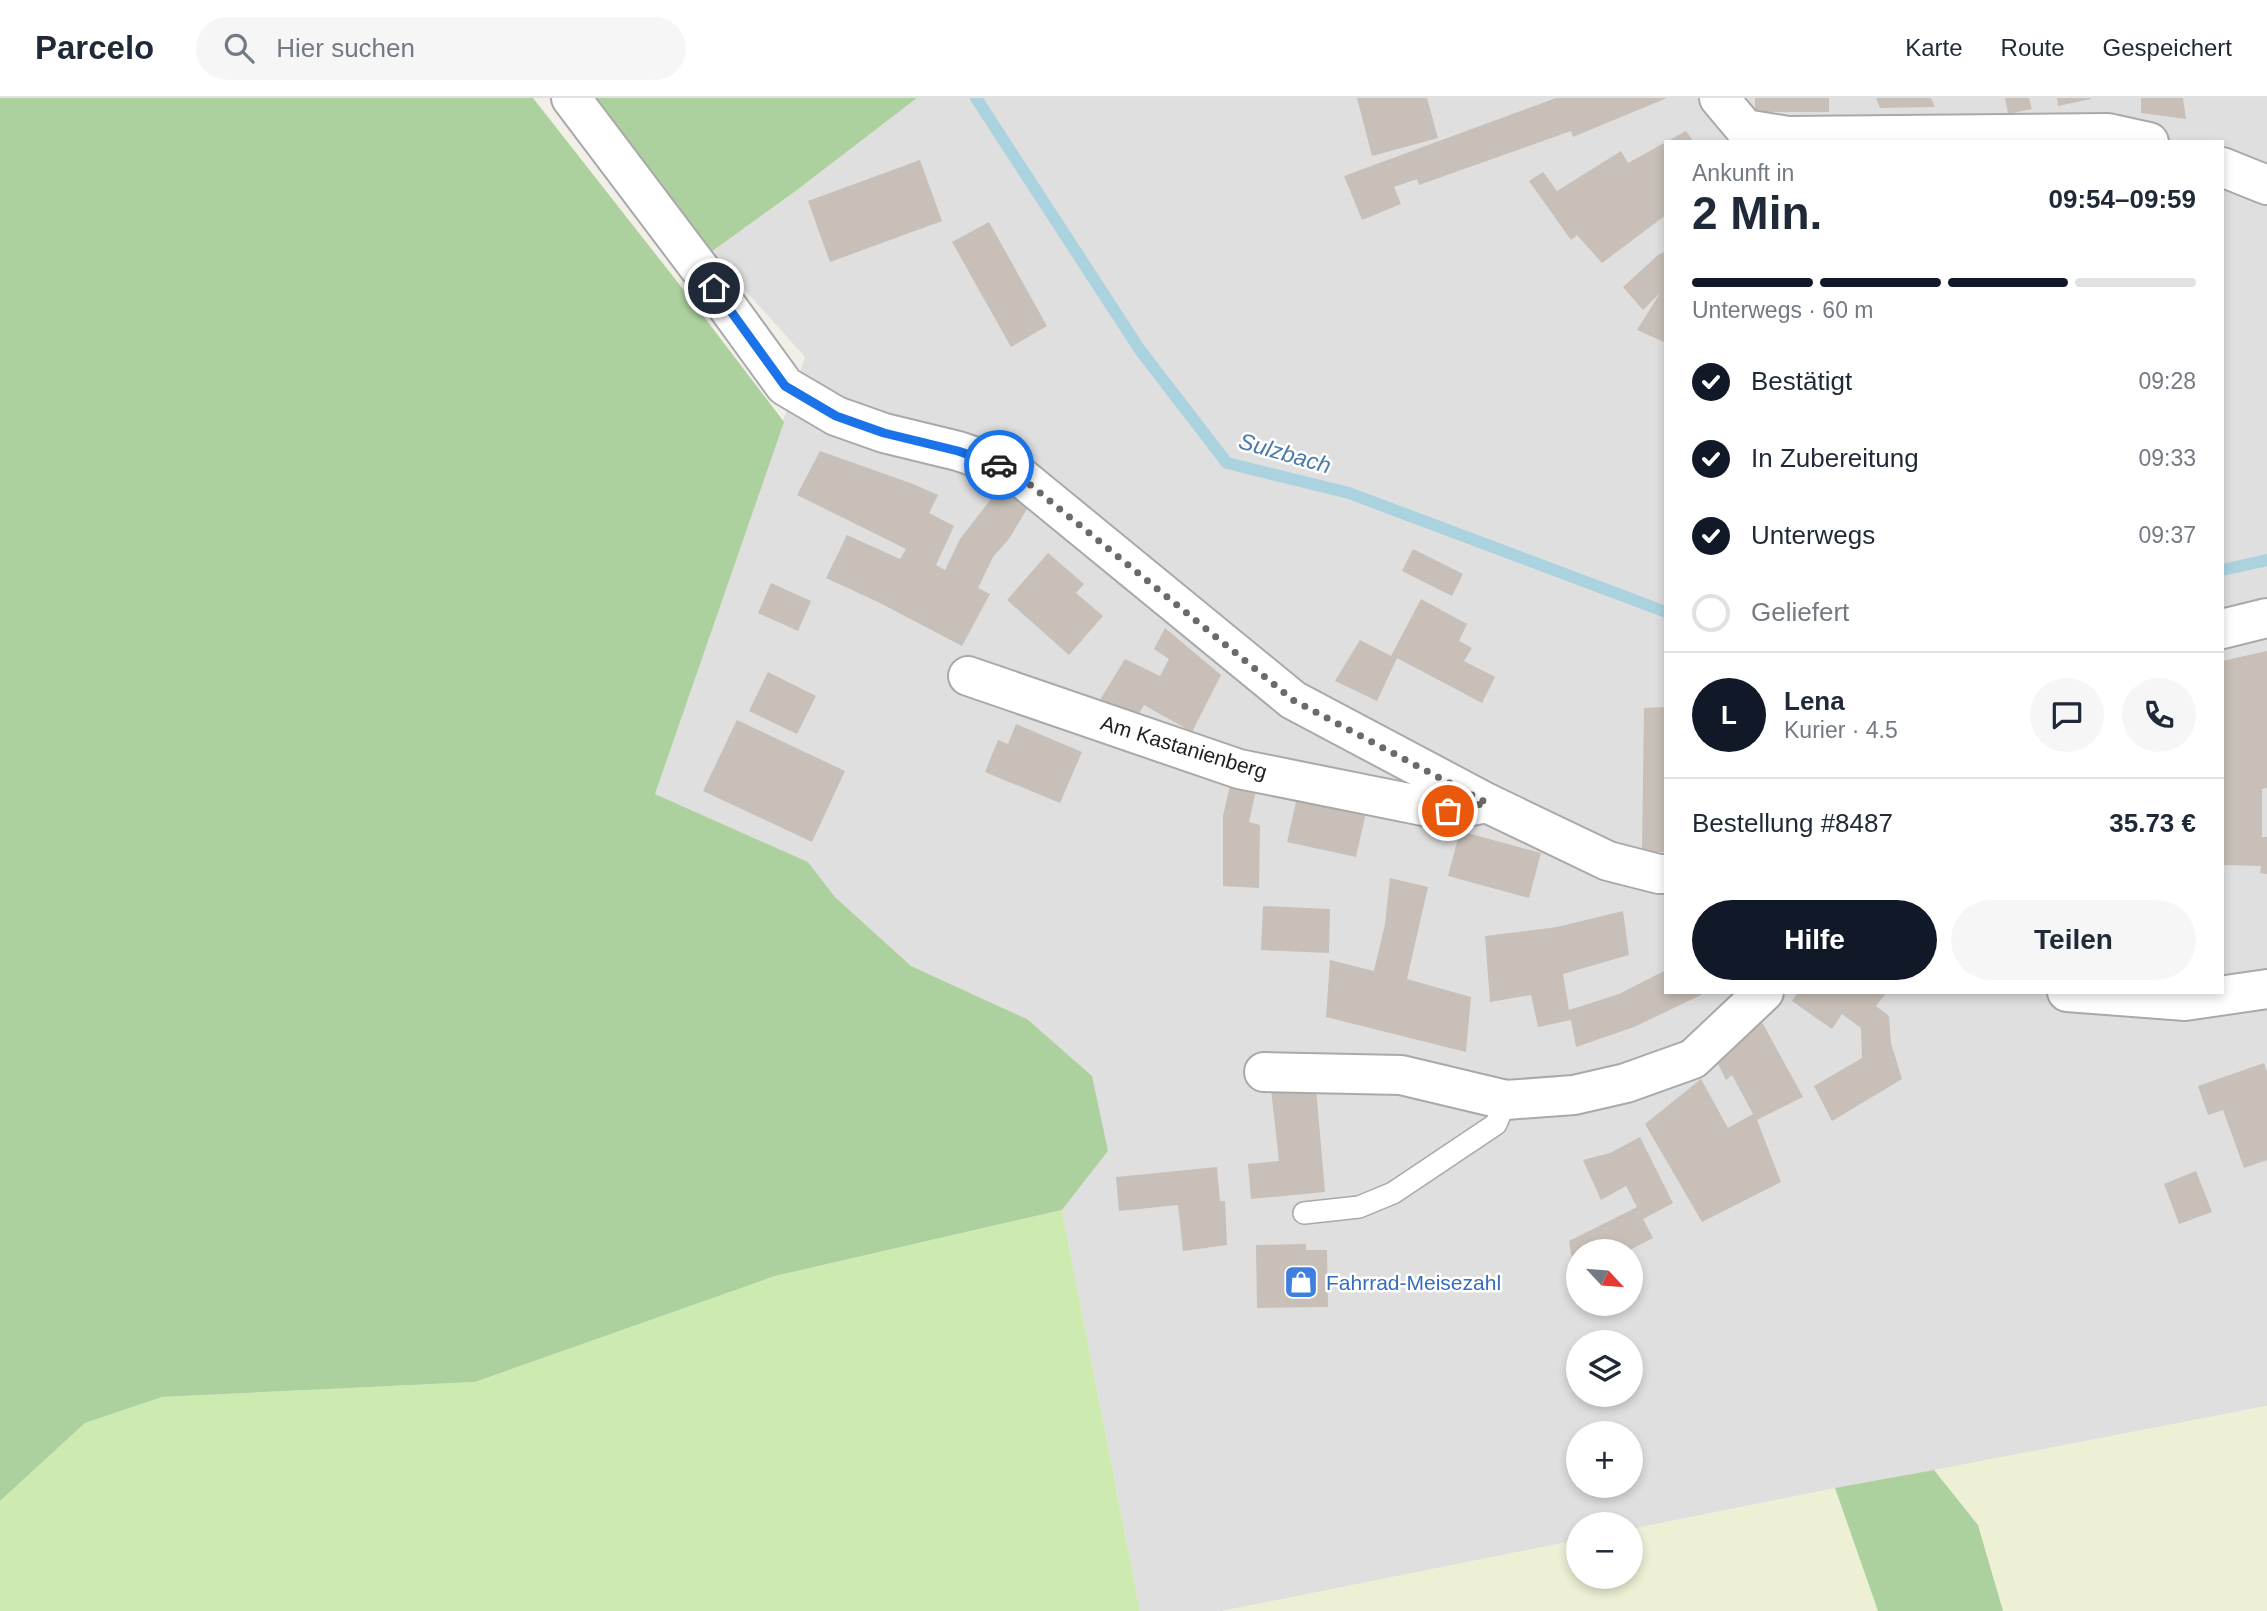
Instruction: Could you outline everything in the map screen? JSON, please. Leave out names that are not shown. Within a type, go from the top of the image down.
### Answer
[{"type":"street","points":[[570,98],[785,386],[836,416],[884,433],[958,451],[1011,469],[1293,700],[1487,803],[1608,861],[1664,874]]},
{"type":"street","points":[[1718,98],[1745,130],[1788,136],[2108,133],[2140,140]]},
{"type":"street","points":[[2224,168],[2267,185]]},
{"type":"street","points":[[2224,629],[2267,618]]},
{"type":"street","name":"Am Kastanienberg","points":[[968,676],[1239,769],[1448,811],[1487,803]]},
{"type":"street","points":[[2093,994],[2185,1001],[2267,989]]},
{"type":"street","points":[[1264,1072],[1401,1075],[1506,1100],[1574,1095],[1626,1083],[1693,1059],[1762,994]]},
{"type":"lane","points":[[1304,1213],[1359,1207],[1393,1193],[1496,1124],[1506,1100]]},
{"type":"shaded area","points":[[917,98],[2267,98],[2267,1406],[1643,1527],[1643,1512],[1566,1512],[1566,1542],[1222,1611],[1140,1611],[1062,1210],[1108,1151],[1027,1019],[911,966],[835,897],[808,862],[655,794],[805,357],[711,252]]},
{"type":"green space","points":[[0,98],[533,98],[784,422],[655,794],[808,862],[835,897],[911,966],[1027,1019],[1092,1076],[1108,1151],[1062,1210],[775,1276],[475,1382],[162,1397],[85,1423],[0,1501]]},
{"type":"green space","points":[[592,98],[917,98],[711,252]]},
{"type":"green space","points":[[1062,1210],[1140,1611],[0,1611],[0,1501],[85,1423],[162,1397],[475,1382],[775,1276]]},
{"type":"green space","points":[[2267,1406],[2267,1611],[2003,1611],[1978,1525],[1934,1470]]},
{"type":"green space","points":[[1934,1470],[1978,1525],[2003,1611],[1878,1611],[1835,1488]]},
{"type":"green space","points":[[1835,1488],[1878,1611],[1222,1611],[1566,1542],[1566,1589],[1643,1589],[1643,1527]]},
{"type":"building","points":[[1357,98],[1427,98],[1438,138],[1372,156]]},
{"type":"building","points":[[1556,98],[1667,98],[1573,137],[1571,131],[1419,185],[1417,179],[1394,187],[1401,204],[1362,220],[1344,176]]},
{"type":"building","points":[[1755,98],[1829,98],[1829,112],[1755,112]]},
{"type":"building","points":[[1876,98],[1931,98],[1935,107],[1880,108]]},
{"type":"building","points":[[2005,98],[2029,98],[2032,109],[2008,114]]},
{"type":"building","points":[[2057,98],[2091,98],[2091,99],[2058,106]]},
{"type":"building","points":[[2141,98],[2183,98],[2186,119],[2141,113]]},
{"type":"building","points":[[1686,131],[1693,140],[1670,140]]},
{"type":"building","points":[[1664,143],[1664,216],[1602,263],[1577,235],[1571,240],[1529,181],[1543,172],[1557,191],[1621,151],[1628,163]]},
{"type":"building","points":[[920,160],[942,221],[830,262],[808,201]]},
{"type":"building","points":[[989,222],[1047,326],[1011,347],[952,242]]},
{"type":"building","points":[[1664,252],[1664,342],[1637,330],[1660,293],[1643,310],[1623,287]]},
{"type":"building","points":[[820,451],[938,495],[929,513],[954,526],[936,565],[945,570],[960,539],[1001,486],[1028,507],[1009,539],[993,557],[978,588],[990,594],[962,646],[826,578],[847,535],[900,559],[906,549],[797,495]]},
{"type":"building","points":[[1413,549],[1463,574],[1452,596],[1402,571]]},
{"type":"building","points":[[1048,553],[1084,584],[1076,593],[1103,616],[1069,655],[1007,600]]},
{"type":"building","points":[[771,583],[811,601],[798,631],[758,613]]},
{"type":"building","points":[[1421,599],[1467,624],[1459,641],[1472,648],[1464,661],[1495,677],[1482,703],[1397,658],[1377,701],[1335,681],[1360,640],[1391,656]]},
{"type":"building","points":[[1165,628],[1221,675],[1192,732],[1144,705],[1137,717],[1098,703],[1125,659],[1160,676],[1169,659],[1154,649]]},
{"type":"building","points":[[2267,651],[2267,788],[2262,789],[2262,837],[2267,837],[2267,874],[2260,873],[2261,866],[2224,865],[2224,661]]},
{"type":"building","points":[[768,672],[816,696],[797,734],[749,711]]},
{"type":"building","points":[[1664,707],[1664,852],[1642,852],[1644,708]]},
{"type":"building","points":[[737,720],[845,771],[812,842],[703,791]]},
{"type":"building","points":[[1016,724],[1082,752],[1060,803],[985,772],[998,740],[1008,744]]},
{"type":"building","points":[[1231,781],[1257,786],[1249,822],[1260,825],[1259,888],[1223,886],[1223,816]]},
{"type":"building","points":[[1298,793],[1367,808],[1356,857],[1287,842]]},
{"type":"building","points":[[1460,831],[1541,853],[1529,898],[1448,876]]},
{"type":"building","points":[[1390,878],[1428,887],[1407,979],[1471,997],[1466,1052],[1326,1017],[1330,960],[1374,971],[1385,924]]},
{"type":"building","points":[[1263,906],[1330,909],[1329,953],[1261,950]]},
{"type":"building","points":[[1623,911],[1629,955],[1563,974],[1569,1010],[1619,994],[1664,971],[1664,994],[1701,995],[1634,1027],[1576,1047],[1571,1020],[1538,1027],[1531,995],[1490,1002],[1485,936],[1557,927]]},
{"type":"building","points":[[1797,994],[1885,994],[1876,1006],[1889,1016],[1891,1043],[1902,1079],[1832,1121],[1814,1086],[1862,1058],[1861,1028],[1842,1014],[1832,1029],[1792,1001]]},
{"type":"building","points":[[1762,1022],[1803,1097],[1757,1120],[1781,1182],[1702,1222],[1645,1124],[1701,1079],[1728,1128],[1753,1114],[1732,1075],[1726,1080],[1718,1064]]},
{"type":"building","points":[[2264,1063],[2267,1072],[2267,1160],[2244,1168],[2223,1110],[2208,1115],[2198,1086]]},
{"type":"building","points":[[1316,1088],[1325,1192],[1251,1199],[1248,1164],[1279,1161],[1271,1089]]},
{"type":"building","points":[[1640,1137],[1673,1203],[1643,1219],[1653,1238],[1643,1243],[1643,1239],[1573,1239],[1637,1207],[1626,1186],[1601,1200],[1583,1160],[1610,1153]]},
{"type":"building","points":[[1217,1167],[1220,1201],[1225,1201],[1227,1245],[1183,1251],[1178,1205],[1119,1211],[1116,1177]]},
{"type":"building","points":[[2196,1171],[2212,1212],[2179,1224],[2164,1184]]},
{"type":"building","points":[[1306,1244],[1306,1250],[1327,1250],[1328,1307],[1257,1308],[1256,1245]]},
{"type":"waterway","name":"Sulzbach","points":[[976,98],[1140,350],[1227,463],[1349,493],[1664,611]]},
{"type":"waterway","name":"Sulzbach","points":[[2224,570],[2267,560]]},
{"type":"way so far","points":[[999,465],[1011,469],[1293,700],[1487,803],[1448,811]]},
{"type":"place","name":"Fahrrad-Meisezahl","points":[[1301,1282]]},
{"type":"route","points":[[714,288],[785,386],[836,416],[884,433],[958,451],[999,465]]}]
